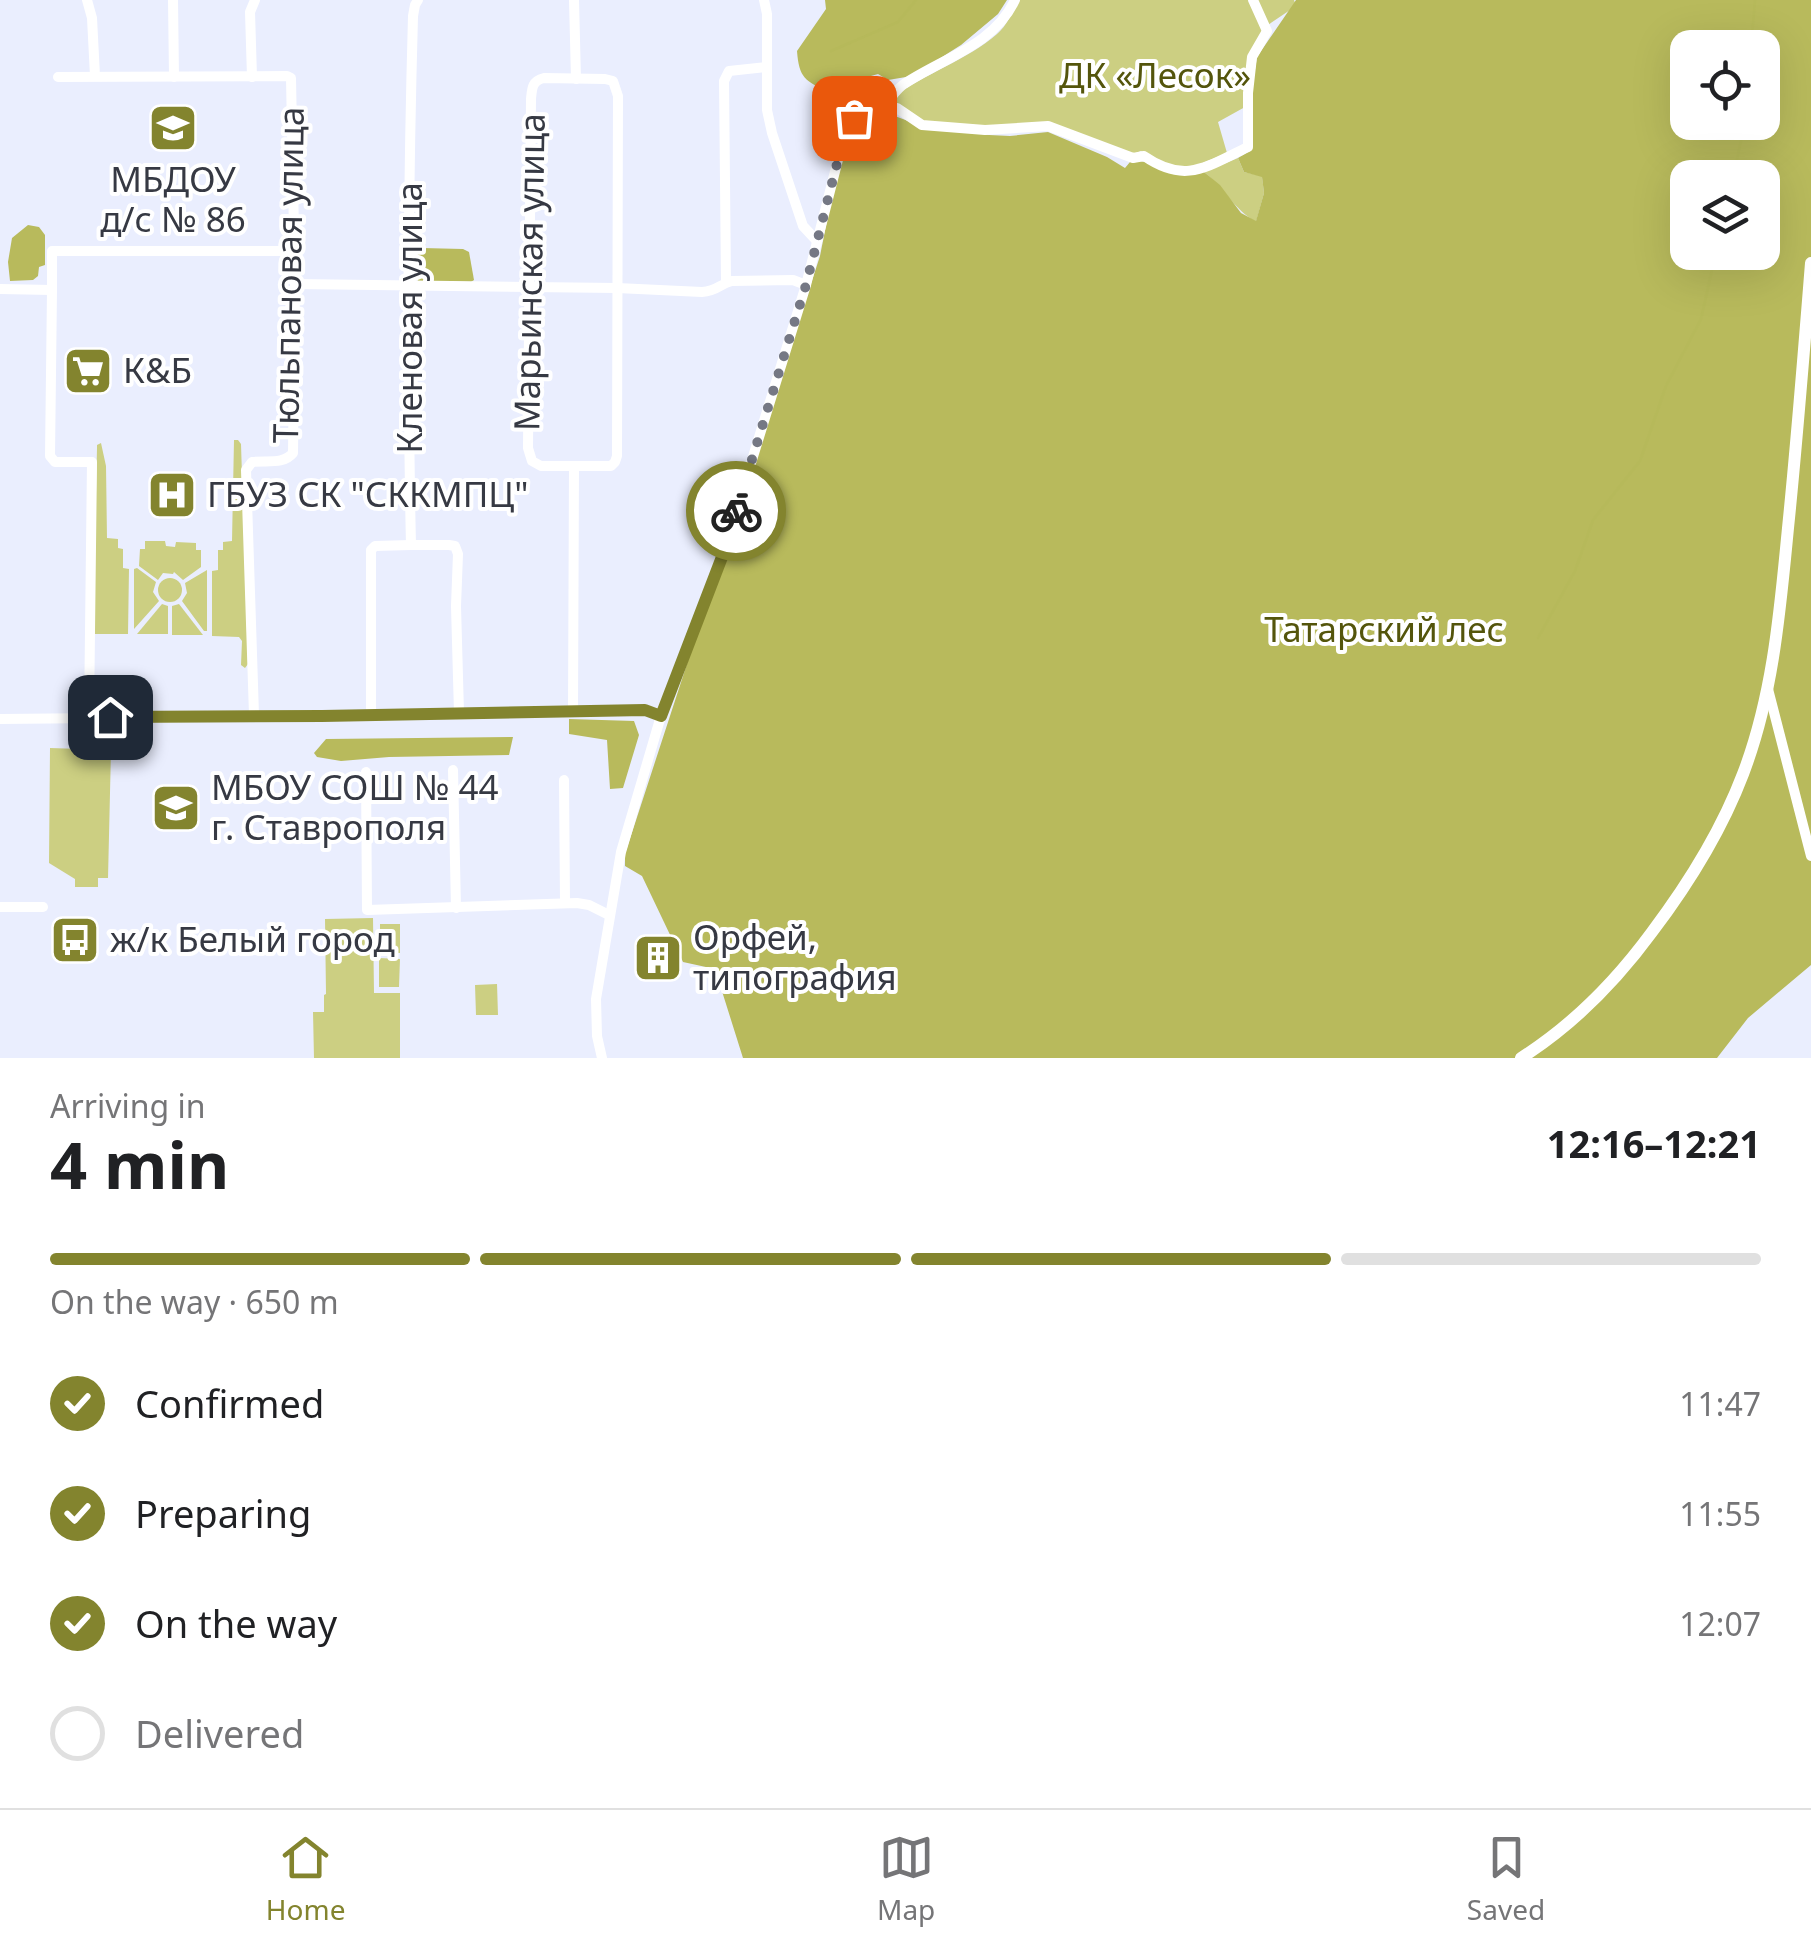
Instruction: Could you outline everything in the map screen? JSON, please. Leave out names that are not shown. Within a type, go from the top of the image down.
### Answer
[{"type":"main road","points":[[1521,1058],[1576,1016],[1638,951],[1695,872],[1744,771],[1768,689],[1779,620],[1811,262]]},
{"type":"street","points":[[87,0],[92,18],[94,76]]},
{"type":"street","points":[[174,0],[174,77]]},
{"type":"street","name":"Тюльпановая улица","points":[[252,77],[250,12],[255,0]]},
{"type":"street","name":"Кленовая улица","points":[[410,545],[407,308],[413,16],[418,0]]},
{"type":"street","name":"Марьинская улица","points":[[574,0],[576,79]]},
{"type":"street","points":[[764,0],[768,14],[767,110],[772,133],[803,226],[817,240]]},
{"type":"street","points":[[602,1058],[596,999],[621,852],[661,716],[722,557],[806,285],[842,144],[854,118],[885,105],[893,92],[907,82],[989,34],[1007,16],[1014,0]]},
{"type":"street","points":[[885,105],[897,108],[922,125],[984,130],[1048,126],[1133,158],[1144,156],[1161,168],[1182,172],[1201,168],[1248,147],[1252,58],[1266,31],[1253,0]]},
{"type":"street","points":[[726,282],[725,75],[767,67]]},
{"type":"street","name":"Тюльпановая улица","points":[[58,78],[291,78],[294,453],[280,461],[252,462],[246,470],[254,715]]},
{"type":"street","name":"Марьинская улица","points":[[576,79],[605,79],[613,81],[616,88],[618,456],[611,466],[541,466],[529,455],[531,99],[537,80],[576,79]]},
{"type":"street","points":[[89,717],[92,462],[56,462],[50,456],[52,251],[294,250]]},
{"type":"street","points":[[295,284],[714,292],[726,282],[793,280],[806,285]]},
{"type":"street","points":[[0,289],[52,290]]},
{"type":"street","name":"Марьинская улица","points":[[572,711],[574,466]]},
{"type":"street","points":[[371,715],[370,550],[375,546],[410,545],[455,546],[458,554],[459,713]]},
{"type":"street","points":[[1768,689],[1811,856]]},
{"type":"street","points":[[0,719],[645,710],[661,716]]},
{"type":"street","points":[[453,770],[456,908]]},
{"type":"street","points":[[366,772],[367,910],[566,904],[589,905],[609,915]]},
{"type":"street","points":[[564,780],[566,904]]},
{"type":"street","points":[[0,907],[43,907]]},
{"type":"green space","points":[[825,0],[1007,0],[998,14],[961,45],[912,76],[888,80],[878,74],[839,85],[829,92],[805,78],[797,51],[826,9]]},
{"type":"green space","name":"ДК «Лесок»","points":[[1019,0],[1294,0],[1296,6],[1262,29],[1245,107],[1218,122],[1227,153],[1183,171],[1141,151],[1133,154],[1045,122],[983,128],[923,122],[897,106],[893,97],[997,34]]},
{"type":"green space","name":"Татарский лес","points":[[1296,0],[1811,0],[1811,965],[1748,1018],[1717,1058],[743,1058],[715,969],[683,962],[642,876],[625,866],[625,854],[820,256],[835,183],[853,131],[862,116],[884,112],[919,125],[989,135],[1048,132],[1125,168],[1130,162],[1139,161],[1204,172],[1220,185],[1241,213],[1256,221],[1264,193],[1262,177],[1244,172],[1238,158],[1250,151],[1250,101],[1257,57]]},
{"type":"green space","points":[[1238,158],[1244,172],[1262,176],[1264,193],[1256,222],[1204,172]]},
{"type":"green space","points":[[28,225],[39,227],[45,235],[45,265],[39,267],[33,280],[10,281],[12,238]]},
{"type":"green space","points":[[422,248],[469,252],[474,280],[418,281],[417,252]]},
{"type":"green space","points":[[234,440],[241,444],[248,664],[245,668],[241,665],[239,637],[212,636],[212,571],[218,570],[218,550],[223,550],[223,542],[232,541]]},
{"type":"green space","points":[[101,443],[106,466],[107,538],[118,539],[118,548],[123,549],[123,568],[129,569],[128,634],[93,634],[97,445]]},
{"type":"green space","points":[[145,541],[165,541],[166,546],[175,547],[176,542],[196,543],[196,550],[201,550],[201,567],[183,580],[174,572],[163,573],[158,580],[139,566]]},
{"type":"green space","points":[[134,569],[156,582],[153,592],[159,601],[134,629]]},
{"type":"green space","points":[[207,570],[204,631],[182,601],[187,593],[185,583]]},
{"type":"green space","points":[[170,578],[179,581],[179,599],[170,602],[161,599],[158,590],[161,581]]},
{"type":"green space","points":[[162,604],[168,606],[168,634],[137,634]]},
{"type":"green space","points":[[179,604],[203,635],[172,635],[172,606]]},
{"type":"green space","points":[[569,719],[634,721],[639,735],[623,788],[610,789],[607,740],[569,734]]},
{"type":"green space","points":[[513,737],[509,755],[341,761],[314,753],[326,739]]},
{"type":"green space","points":[[50,748],[111,750],[108,878],[98,878],[98,887],[75,887],[75,879],[49,863]]},
{"type":"green space","points":[[373,918],[374,993],[400,993],[400,1058],[314,1058],[313,1012],[324,1012],[326,994],[325,919]]},
{"type":"green space","points":[[380,924],[400,924],[400,953],[380,953]]},
{"type":"green space","points":[[379,958],[400,959],[399,987],[379,987]]},
{"type":"green space","points":[[497,984],[498,1015],[476,1015],[475,985]]},
{"type":"waterway","points":[[831,51],[898,22],[916,0]]},
{"type":"waterway","points":[[1752,30],[1755,0]]},
{"type":"waterway","points":[[1737,160],[1741,140]]},
{"type":"waterway","points":[[1538,638],[1575,571],[1593,520],[1640,461],[1666,386],[1701,319],[1712,270]]},
{"type":"way so far","points":[[736,511],[806,285],[842,144],[854,118]]},
{"type":"place","name":"МБДОУ д/с № 86","points":[[173,128]]},
{"type":"place","name":"К&Б","points":[[88,371]]},
{"type":"place","name":"ГБУЗ СК \"СККМПЦ\"","points":[[172,495]]},
{"type":"place","name":"МБОУ СОШ № 44 г. Ставрополя","points":[[176,808]]},
{"type":"place","name":"ж/к Белый город","points":[[75,940]]},
{"type":"place","name":"Орфей, типография","points":[[658,958]]},
{"type":"route","points":[[110,717],[561,710],[645,710],[661,716],[736,511]]}]
